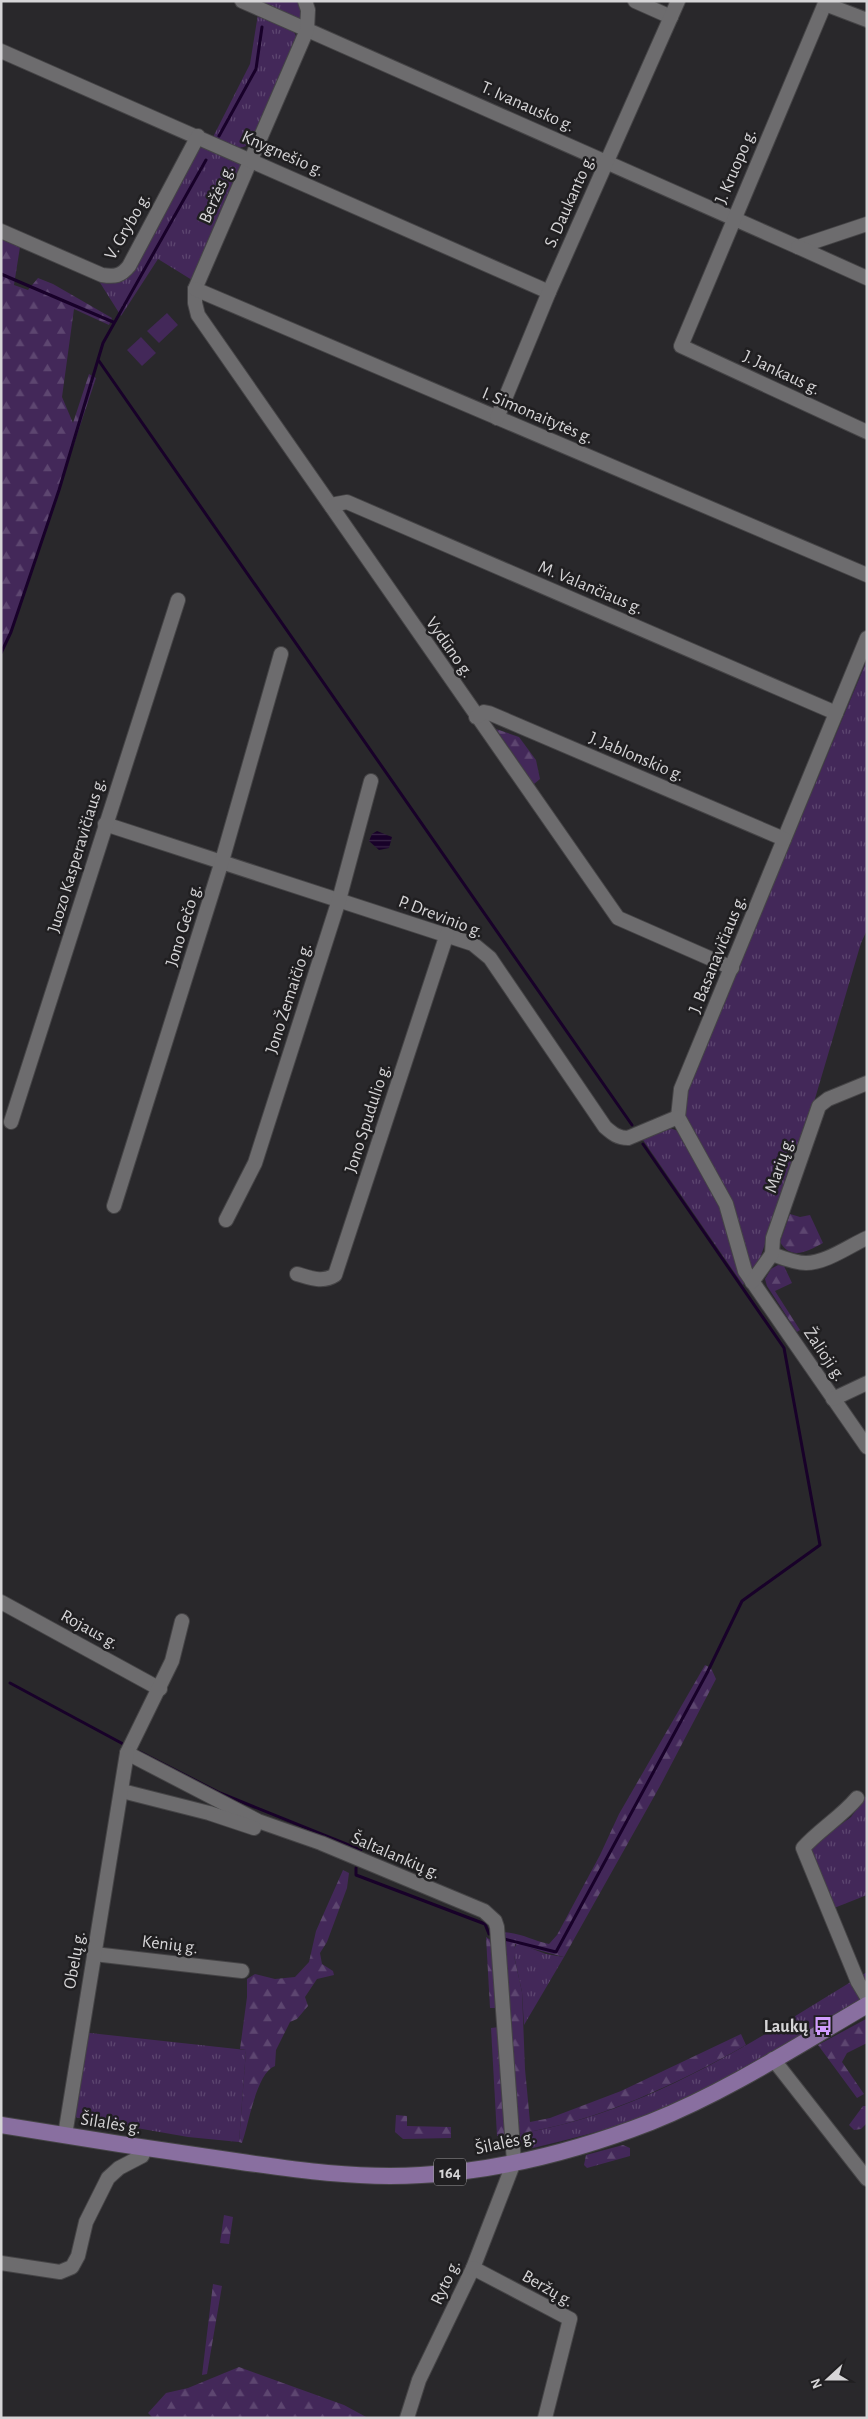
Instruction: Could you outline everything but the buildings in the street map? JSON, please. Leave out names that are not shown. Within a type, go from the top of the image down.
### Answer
[{"type":"main road","name":"Šilalės g.","points":[[1,2125],[145,2149],[275,2167],[357,2175],[420,2175],[470,2170],[514,2162],[616,2135],[652,2121],[718,2091],[867,2005]]},
{"type":"street","name":"T. Ivanausko g.","points":[[242,1],[867,278]]},
{"type":"street","name":"Beržės g.","points":[[195,289],[307,30],[308,10],[305,1]]},
{"type":"street","points":[[635,1],[671,17]]},
{"type":"street","name":"S. Daukanto g.","points":[[497,418],[549,292],[678,1]]},
{"type":"street","points":[[825,2],[867,20]]},
{"type":"street","name":"J. Kruopo g.","points":[[681,346],[825,2]]},
{"type":"street","name":"Knygnešio g.","points":[[1,51],[549,292]]},
{"type":"street","name":"V. Grybo g.","points":[[1,231],[102,275],[112,277],[122,274],[129,266],[198,136]]},
{"type":"street","points":[[798,247],[867,224]]},
{"type":"street","name":"I. Simonaitytės g.","points":[[195,289],[867,575]]},
{"type":"street","name":"Vydūno g.","points":[[195,289],[195,303],[198,315],[476,717],[618,918],[732,968]]},
{"type":"street","name":"J. Jankaus g.","points":[[681,346],[867,432]]},
{"type":"street","name":"M. Valančiaus g.","points":[[332,507],[336,504],[347,502],[836,713]]},
{"type":"street","name":"Juozo Kasperavičiaus g.","points":[[11,1122],[38,1043],[105,824],[178,600]]},
{"type":"street","name":"J. Basanavičiaus g.","points":[[678,1117],[681,1089],[867,638]]},
{"type":"street","name":"Jono Gečo g.","points":[[114,1206],[222,861],[280,654]]},
{"type":"street","name":"J. Jablonskio g.","points":[[476,717],[484,712],[489,713],[784,840]]},
{"type":"street","name":"Jono Žemaičio g.","points":[[226,1220],[255,1163],[339,900],[371,781]]},
{"type":"street","name":"P. Drevinio g.","points":[[105,824],[473,944],[490,958],[605,1127],[612,1133],[620,1138],[628,1138],[678,1117]]},
{"type":"street","name":"Jono Spudulio g.","points":[[297,1274],[319,1280],[328,1279],[335,1275],[447,934]]},
{"type":"street","name":"Marių g.","points":[[752,1282],[772,1254],[773,1238],[820,1106],[828,1099],[867,1083]]},
{"type":"street","points":[[678,1117],[726,1204],[740,1258],[752,1282]]},
{"type":"street","points":[[772,1254],[808,1264],[820,1261],[867,1238]]},
{"type":"street","name":"Žalioji g.","points":[[752,1282],[867,1447]]},
{"type":"street","points":[[833,1400],[867,1383]]},
{"type":"street","name":"Rojaus g.","points":[[1,1602],[160,1689]]},
{"type":"street","points":[[128,1753],[172,1661],[182,1621]]},
{"type":"street","name":"Obelų g.","points":[[65,2135],[128,1753]]},
{"type":"street","name":"Šaltalankių g.","points":[[128,1753],[258,1821],[321,1843],[484,1911],[495,1921],[497,1927],[514,2162]]},
{"type":"street","points":[[122,1791],[217,1815],[254,1829],[258,1821]]},
{"type":"street","points":[[857,1798],[845,1812],[802,1848],[858,1982],[867,1997]]},
{"type":"street","name":"Kėnių g.","points":[[94,1954],[242,1971]]},
{"type":"street","points":[[773,2059],[867,2179]]},
{"type":"street","points":[[1,2263],[60,2272],[72,2267],[78,2256],[86,2222],[108,2178],[119,2168],[142,2156],[145,2149]]},
{"type":"street","name":"Ryto g.","points":[[407,2418],[419,2380],[473,2268],[514,2162]]},
{"type":"street","name":"Beržų g.","points":[[473,2268],[570,2319],[545,2418]]},
{"type":"green space","points":[[252,1],[299,1],[303,13],[302,19],[295,20]]},
{"type":"green space","points":[[258,14],[294,32],[298,40],[255,140],[244,147],[234,148],[213,137],[250,64]]},
{"type":"green space","points":[[204,147],[240,161],[241,171],[192,280],[158,259],[121,316],[97,278],[114,281],[195,150]]},
{"type":"green space","points":[[1,239],[20,247],[14,285],[28,290],[38,278],[53,284],[112,318],[109,325],[74,309],[62,397],[73,423],[89,374],[96,378],[11,632],[1,653]]},
{"type":"green space","points":[[167,313],[178,325],[159,343],[147,331]]},
{"type":"green space","points":[[141,337],[156,353],[142,366],[127,350]]},
{"type":"green space","points":[[867,660],[867,930],[861,943],[814,1102],[758,1264],[751,1269],[686,1119],[684,1104],[686,1093]]},
{"type":"green space","points":[[496,729],[519,737],[536,760],[540,779],[534,784]]},
{"type":"green space","points":[[667,1127],[681,1132],[724,1215],[746,1281],[743,1285],[643,1140]]},
{"type":"green space","points":[[790,1214],[800,1217],[810,1215],[823,1243],[800,1253],[794,1253],[784,1248],[780,1242]]},
{"type":"green space","points":[[778,1265],[784,1266],[792,1283],[775,1291],[800,1330],[797,1332],[767,1286],[765,1279],[771,1269]]},
{"type":"green space","points":[[705,1665],[711,1668],[716,1679],[660,1786],[564,1957],[515,1944],[514,1956],[522,1992],[525,2069],[530,2122],[550,2118],[621,2091],[741,2034],[746,2045],[692,2074],[636,2100],[577,2120],[517,2134],[501,1932],[549,1944],[557,1935],[600,1855],[619,1814]]},
{"type":"green space","points":[[867,1795],[867,1895],[824,1912],[798,1856],[851,1817]]},
{"type":"green space","points":[[343,1870],[349,1873],[347,1888],[327,1942],[320,1953],[322,1964],[333,1971],[334,1975],[317,1979],[305,1997],[308,2006],[297,2019],[290,2022],[276,2050],[275,2066],[268,2071],[258,2088],[242,2143],[239,2142],[246,2050],[240,2049],[247,1997],[247,1979],[255,1974],[275,1979],[295,1977],[309,1962],[316,1931]]},
{"type":"green space","points":[[486,1937],[492,1941],[497,2008],[490,2008]]},
{"type":"green space","points":[[517,1943],[546,1954],[564,1957],[524,2025],[522,1992],[513,1951]]},
{"type":"green space","points":[[867,1972],[867,1996],[762,2058],[681,2101],[624,2123],[533,2148],[525,2146],[518,2137],[517,2134],[565,2124],[611,2110],[656,2092],[700,2071],[784,2023]]},
{"type":"green space","points":[[866,2019],[867,2043],[847,2053],[842,2062],[864,2094],[857,2098],[818,2045]]},
{"type":"green space","points":[[499,2027],[506,2135],[497,2136],[491,2028]]},
{"type":"green space","points":[[81,2032],[246,2050],[239,2142],[188,2137],[68,2116]]},
{"type":"green space","points":[[863,2106],[867,2106],[867,2123],[861,2129],[854,2130],[849,2125]]},
{"type":"green space","points":[[396,2115],[407,2116],[407,2126],[451,2127],[451,2138],[403,2139],[395,2132]]},
{"type":"green space","points":[[623,2145],[630,2148],[630,2156],[587,2168],[584,2165],[586,2155]]},
{"type":"green space","points":[[224,2215],[233,2217],[229,2244],[220,2243]]},
{"type":"green space","points":[[213,2284],[222,2286],[207,2374],[202,2375]]},
{"type":"green space","points":[[239,2367],[344,2405],[368,2418],[153,2418],[148,2413],[166,2393],[188,2388]]},
{"type":"shaded area","points":[[377,831],[392,837],[389,848],[379,850],[369,841],[372,834]]},
{"type":"waterway","points":[[219,136],[256,69],[262,27]]},
{"type":"waterway","points":[[1,653],[11,632],[59,490],[103,343],[206,160]]},
{"type":"waterway","points":[[1,274],[113,322]]},
{"type":"waterway","points":[[99,361],[632,1125]]},
{"type":"waterway","points":[[504,1939],[556,1952],[707,1673],[742,1601],[820,1545],[784,1348],[643,1144]]},
{"type":"waterway","points":[[10,1683],[125,1745]]},
{"type":"waterway","points":[[140,1752],[220,1793],[361,1850]]},
{"type":"waterway","points":[[356,1868],[356,1875],[485,1924],[489,1934]]},
{"type":"place","name":"Laukų","points":[[823,2026]]}]
